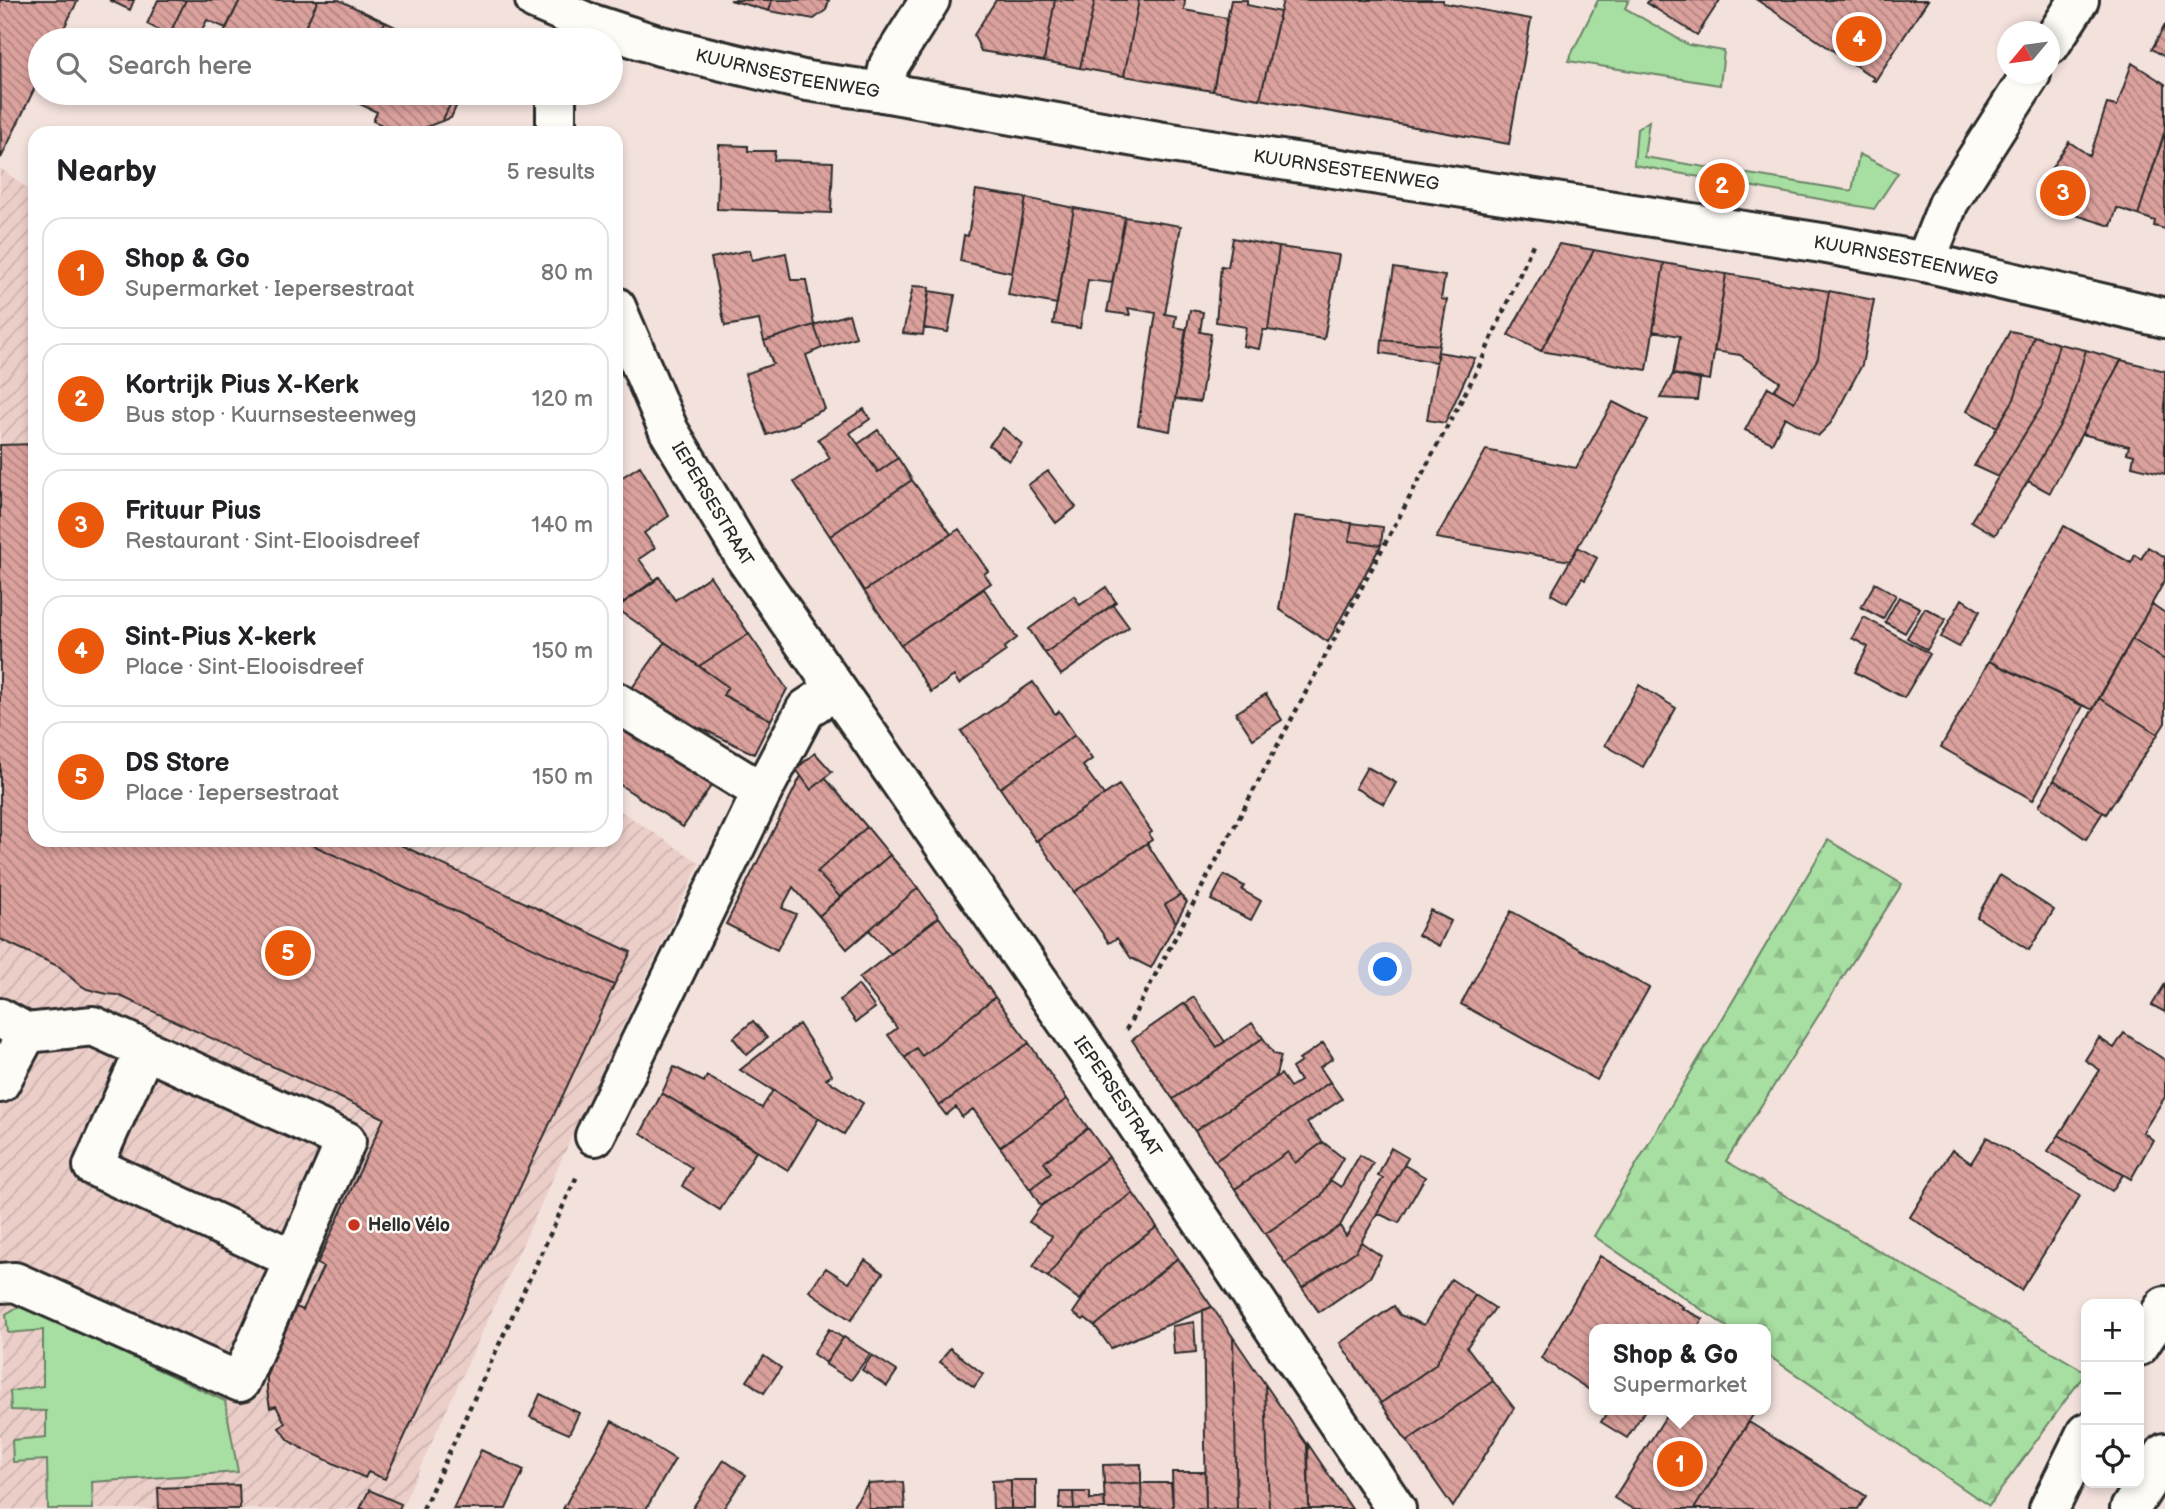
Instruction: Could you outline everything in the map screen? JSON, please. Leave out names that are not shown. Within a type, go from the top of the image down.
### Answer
[{"type":"street","name":"KUURNSESTEENWEG","points":[[535,0],[577,28]]},
{"type":"street","points":[[883,92],[889,65],[930,0]]},
{"type":"street","points":[[2060,29],[2079,0]]},
{"type":"street","name":"KUURNSESTEENWEG","points":[[623,39],[807,81],[1158,141],[1822,243],[1926,262],[2165,318]]},
{"type":"street","points":[[1926,262],[1949,202],[2025,84]]},
{"type":"street","points":[[556,105],[556,126]]},
{"type":"street","name":"IEPERSESTRAAT","points":[[623,324],[668,431],[746,559],[1103,1074],[1396,1509]]},
{"type":"street","points":[[595,1136],[762,792],[806,709],[835,690]]},
{"type":"street","points":[[623,706],[762,792]]},
{"type":"street","points":[[0,1083],[13,1026],[93,1027],[346,1140],[240,1382],[15,1282],[0,1283]]},
{"type":"street","points":[[145,1050],[93,1166],[293,1259]]},
{"type":"street","points":[[2144,1338],[2165,1306]]},
{"type":"street","points":[[2049,1509],[2081,1443]]},
{"type":"street","points":[[2130,1509],[2165,1453]]},
{"type":"path","points":[[1103,1074],[1478,369],[1551,202]]},
{"type":"path","points":[[422,1509],[595,1136]]},
{"type":"shaded area","points":[[0,168],[28,189],[28,847],[623,847],[623,813],[700,863],[401,1509],[0,1509]]},
{"type":"green space","points":[[1598,0],[1629,0],[1625,8],[1689,45],[1724,51],[1720,85],[1568,61]]},
{"type":"green space","points":[[1649,121],[1644,157],[1852,191],[1859,154],[1898,173],[1874,209],[1634,165],[1637,129]]},
{"type":"green space","points":[[1828,840],[1902,884],[1726,1161],[2081,1369],[2081,1379],[1989,1506],[1771,1357],[1771,1324],[1723,1324],[1594,1236]]},
{"type":"green space","points":[[21,1305],[225,1401],[238,1472],[92,1482],[93,1509],[48,1509],[47,1460],[13,1462],[12,1440],[46,1437],[46,1411],[11,1410],[10,1391],[43,1386],[43,1330],[8,1333],[6,1314]]},
{"type":"building","points":[[0,0],[78,0],[64,28],[28,28],[28,102],[1,158]]},
{"type":"building","points":[[109,0],[134,0],[130,10]]},
{"type":"building","points":[[158,0],[186,0],[172,28],[155,28],[147,24]]},
{"type":"building","points":[[186,0],[240,0],[226,28],[207,20],[203,28],[172,28]]},
{"type":"building","points":[[240,0],[318,0],[305,28],[226,28]]},
{"type":"building","points":[[318,0],[339,0],[385,22],[382,28],[305,28]]},
{"type":"building","points":[[730,0],[772,0],[769,11]]},
{"type":"building","points":[[772,0],[829,0],[826,10],[814,19],[769,11]]},
{"type":"building","points":[[996,0],[1055,0],[1044,61],[981,51],[974,35]]},
{"type":"building","points":[[1055,0],[1095,0],[1080,68],[1044,61]]},
{"type":"building","points":[[1095,0],[1139,0],[1124,76],[1080,68]]},
{"type":"building","points":[[1139,0],[1185,0],[1184,10],[1227,18],[1213,91],[1124,76]]},
{"type":"building","points":[[1231,0],[1247,0],[1247,5],[1280,12],[1260,99],[1213,91]]},
{"type":"building","points":[[1283,0],[1443,0],[1443,3],[1531,19],[1509,144],[1260,99]]},
{"type":"building","points":[[1649,0],[1720,0],[1697,35],[1647,3]]},
{"type":"building","points":[[1757,0],[1928,0],[1875,81]]},
{"type":"building","points":[[385,22],[397,28],[382,28]]},
{"type":"building","points":[[2165,25],[2165,57],[2152,49]]},
{"type":"building","points":[[2132,63],[2165,84],[2165,130],[2138,215],[2117,208],[2111,226],[2053,208],[2041,184],[2069,142],[2090,156],[2107,104],[2117,106]]},
{"type":"building","points":[[362,105],[450,105],[442,121],[429,126],[384,126],[373,121],[377,112]]},
{"type":"building","points":[[450,105],[457,105],[451,118],[442,121]]},
{"type":"building","points":[[2164,135],[2165,229],[2154,226],[2155,221],[2138,215]]},
{"type":"building","points":[[719,145],[748,146],[748,151],[775,151],[774,160],[833,162],[831,213],[717,209]]},
{"type":"building","points":[[976,190],[1026,198],[1012,273],[960,261],[964,235],[968,236]]},
{"type":"building","points":[[1026,198],[1074,208],[1057,304],[1008,295]]},
{"type":"building","points":[[1074,208],[1125,217],[1112,283],[1088,280],[1080,328],[1053,324]]},
{"type":"building","points":[[1125,217],[1181,226],[1165,314],[1176,316],[1174,327],[1186,329],[1170,431],[1138,425],[1156,313],[1128,308],[1130,315],[1107,312]]},
{"type":"building","points":[[1233,238],[1279,247],[1268,330],[1263,330],[1259,349],[1243,346],[1246,327],[1216,322],[1221,266],[1228,267]]},
{"type":"building","points":[[1559,244],[1594,250],[1541,351],[1508,335]]},
{"type":"building","points":[[1279,247],[1339,255],[1324,339],[1268,330]]},
{"type":"building","points":[[750,250],[752,260],[786,253],[791,280],[806,280],[814,325],[764,341],[759,320],[725,326],[711,258]]},
{"type":"building","points":[[1594,250],[1664,263],[1647,370],[1541,351]]},
{"type":"building","points":[[1664,263],[1726,274],[1710,380],[1673,374],[1680,336],[1653,331]]},
{"type":"building","points":[[1394,268],[1445,276],[1441,299],[1447,300],[1439,345],[1382,340]]},
{"type":"building","points":[[1726,274],[1829,291],[1818,358],[1794,402],[1774,390],[1780,382],[1740,355],[1714,351]]},
{"type":"building","points":[[913,286],[929,287],[923,335],[903,333]]},
{"type":"building","points":[[929,291],[955,295],[948,332],[924,328]]},
{"type":"building","points":[[1829,291],[1874,300],[1862,365],[1831,423],[1818,436],[1785,417],[1772,443],[1745,430],[1768,387],[1794,402],[1818,358]]},
{"type":"building","points":[[1190,310],[1203,312],[1200,332],[1211,334],[1200,402],[1175,399]]},
{"type":"building","points":[[849,314],[856,337],[822,348],[814,325]]},
{"type":"building","points":[[814,325],[822,348],[806,355],[825,409],[799,423],[767,435],[745,374],[773,364],[764,341]]},
{"type":"building","points":[[2010,331],[2034,336],[2014,399],[1997,427],[1967,411]]},
{"type":"building","points":[[2034,336],[2059,344],[2042,406],[1998,477],[1974,466],[2014,399]]},
{"type":"building","points":[[1382,340],[1439,345],[1436,362],[1381,353]]},
{"type":"building","points":[[2059,344],[2086,350],[2068,411],[1995,535],[1971,521],[2042,406]]},
{"type":"building","points":[[2086,350],[2121,360],[2050,493],[2028,481],[2068,411]]},
{"type":"building","points":[[1438,352],[1475,358],[1445,423],[1427,420]]},
{"type":"building","points":[[2121,360],[2165,371],[2165,474],[2132,466],[2134,455],[2127,453],[2129,446],[2082,434]]},
{"type":"building","points":[[1673,374],[1700,380],[1697,400],[1660,398]]},
{"type":"building","points":[[1613,402],[1648,420],[1570,561],[1436,538],[1486,450],[1576,468]]},
{"type":"building","points":[[864,409],[870,419],[850,433],[878,472],[898,458],[912,480],[830,536],[794,482],[830,458],[818,439]]},
{"type":"building","points":[[1003,428],[1022,444],[1009,461],[989,445]]},
{"type":"building","points":[[878,430],[898,458],[878,472],[858,444]]},
{"type":"building","points":[[28,444],[28,847],[317,847],[614,985],[385,1479],[368,1472],[365,1478],[289,1440],[279,1428],[285,1423],[276,1406],[270,1408],[267,1390],[267,1375],[274,1355],[296,1307],[303,1310],[323,1267],[317,1264],[384,1118],[118,995],[87,989],[60,967],[0,939],[0,445]]},
{"type":"building","points":[[640,466],[669,516],[644,533],[655,548],[639,559],[655,581],[623,603],[623,477]]},
{"type":"building","points":[[1048,471],[1076,507],[1056,523],[1028,485]]},
{"type":"building","points":[[912,480],[951,534],[864,591],[830,536]]},
{"type":"building","points":[[1295,516],[1352,523],[1349,541],[1381,545],[1328,642],[1279,609]]},
{"type":"building","points":[[1352,523],[1383,527],[1381,545],[1349,541]]},
{"type":"building","points":[[2064,526],[2131,563],[2135,555],[2141,559],[2148,547],[2165,557],[2165,580],[2093,710],[1989,661]]},
{"type":"building","points":[[959,529],[988,571],[984,574],[991,583],[901,645],[864,591]]},
{"type":"building","points":[[1578,547],[1597,558],[1585,580],[1582,578],[1567,603],[1551,594]]},
{"type":"building","points":[[710,576],[749,634],[699,666],[623,613],[623,603],[659,577],[675,600]]},
{"type":"building","points":[[1875,583],[1896,595],[1883,619],[1861,607]]},
{"type":"building","points":[[1106,587],[1116,602],[1045,653],[1029,629],[1074,596],[1080,605]]},
{"type":"building","points":[[984,589],[1017,638],[1004,648],[1006,651],[959,684],[954,676],[931,692],[901,645]]},
{"type":"building","points":[[1899,597],[1920,608],[1905,633],[1885,622]]},
{"type":"building","points":[[1962,599],[1980,611],[1959,647],[1941,637]]},
{"type":"building","points":[[2152,604],[2165,613],[2165,660],[2132,639]]},
{"type":"building","points":[[1113,605],[1129,627],[1061,675],[1045,653]]},
{"type":"building","points":[[1925,608],[1946,619],[1927,650],[1907,638]]},
{"type":"building","points":[[1864,617],[1930,654],[1904,698],[1855,672],[1868,647],[1852,638]]},
{"type":"building","points":[[749,634],[787,689],[771,720],[723,695],[728,687],[699,666]]},
{"type":"building","points":[[2132,639],[2165,660],[2165,723],[2158,734],[2099,698]]},
{"type":"building","points":[[665,642],[728,687],[723,695],[771,720],[754,754],[701,728],[695,733],[632,688]]},
{"type":"building","points":[[1989,661],[2083,706],[2033,800],[1941,747]]},
{"type":"building","points":[[1033,682],[1055,714],[1059,711],[1075,735],[1000,788],[961,731]]},
{"type":"building","points":[[1639,685],[1676,708],[1643,767],[1605,745]]},
{"type":"building","points":[[1266,694],[1282,720],[1253,739],[1236,713]]},
{"type":"building","points":[[2099,698],[2158,734],[2106,814],[2054,780]]},
{"type":"building","points":[[623,718],[715,780],[683,827],[623,787]]},
{"type":"building","points":[[1075,735],[1092,759],[1083,766],[1104,795],[1036,841],[1000,788]]},
{"type":"building","points":[[815,753],[832,772],[811,790],[796,769]]},
{"type":"building","points":[[1367,767],[1396,783],[1384,804],[1355,788]]},
{"type":"building","points":[[801,776],[811,790],[825,778],[867,827],[817,872],[840,897],[819,916],[793,887],[782,908],[796,914],[777,950],[726,924]]},
{"type":"building","points":[[2054,780],[2103,812],[2086,839],[2039,806]]},
{"type":"building","points":[[1119,785],[1152,832],[1149,834],[1152,840],[1074,892],[1037,840]]},
{"type":"building","points":[[867,827],[890,855],[840,897],[817,872]]},
{"type":"building","points":[[1147,843],[1180,895],[1165,905],[1176,922],[1151,968],[1131,958],[1117,938],[1109,943],[1074,892]]},
{"type":"building","points":[[317,847],[405,847],[631,952],[614,985]]},
{"type":"building","points":[[890,855],[918,888],[847,949],[819,916]]},
{"type":"building","points":[[1224,875],[1244,886],[1242,890],[1261,901],[1251,920],[1211,900]]},
{"type":"building","points":[[2000,875],[2054,910],[2029,950],[1977,917]]},
{"type":"building","points":[[918,888],[939,917],[891,954],[869,930]]},
{"type":"building","points":[[1180,895],[1187,902],[1176,922],[1165,905]]},
{"type":"building","points":[[1430,910],[1451,921],[1439,946],[1418,935]]},
{"type":"building","points":[[1511,911],[1649,988],[1597,1080],[1461,1004]]},
{"type":"building","points":[[939,917],[995,997],[922,1056],[916,1048],[905,1058],[888,1035],[897,1028],[859,978]]},
{"type":"building","points":[[2165,984],[2165,1012],[2152,1005]]},
{"type":"building","points":[[858,985],[875,1008],[856,1022],[840,1000]]},
{"type":"building","points":[[995,997],[1029,1043],[939,1106],[905,1058],[916,1048],[922,1056]]},
{"type":"building","points":[[1194,997],[1225,1042],[1217,1047],[1185,1003]]},
{"type":"building","points":[[1185,1003],[1217,1047],[1252,1023],[1263,1038],[1173,1099],[1132,1040]]},
{"type":"building","points":[[753,1021],[767,1038],[747,1055],[733,1038]]},
{"type":"building","points":[[799,1024],[832,1075],[826,1079],[863,1103],[844,1134],[740,1070]]},
{"type":"building","points":[[2124,1033],[2165,1060],[2165,1097],[2143,1132],[2153,1140],[2131,1179],[2059,1135],[2100,1070],[2085,1060],[2099,1038],[2114,1048]]},
{"type":"building","points":[[1263,1038],[1274,1054],[1281,1056],[1275,1078],[1195,1131],[1173,1099]]},
{"type":"building","points":[[1029,1043],[1067,1099],[1000,1147],[973,1109],[962,1117],[956,1107],[946,1115],[939,1106]]},
{"type":"building","points":[[1323,1043],[1333,1058],[1320,1067],[1330,1082],[1215,1161],[1195,1131],[1281,1074],[1290,1087],[1300,1081],[1292,1068]]},
{"type":"building","points":[[674,1067],[704,1082],[707,1076],[762,1108],[773,1090],[819,1118],[788,1170],[662,1093]]},
{"type":"building","points":[[1330,1082],[1342,1099],[1307,1123],[1323,1142],[1295,1163],[1288,1152],[1235,1189],[1215,1161]]},
{"type":"building","points":[[662,1093],[757,1150],[720,1210],[682,1186],[692,1168],[641,1133]]},
{"type":"building","points":[[1067,1099],[1088,1128],[1044,1162],[1051,1173],[1030,1189],[1000,1147]]},
{"type":"building","points":[[1088,1128],[1109,1157],[1041,1206],[1030,1189],[1051,1173],[1044,1162]]},
{"type":"building","points":[[2059,1135],[2123,1175],[2112,1191],[2048,1151]]},
{"type":"building","points":[[1987,1137],[2080,1196],[2021,1290],[1910,1217],[1952,1150],[1971,1163]]},
{"type":"building","points":[[1323,1142],[1343,1158],[1321,1196],[1265,1234],[1235,1189],[1288,1152],[1295,1163]]},
{"type":"building","points":[[1391,1148],[1408,1158],[1356,1251],[1302,1288],[1285,1263],[1340,1226],[1346,1236],[1383,1178],[1378,1176]]},
{"type":"building","points":[[1360,1155],[1373,1163],[1340,1226],[1285,1263],[1265,1234],[1321,1196],[1330,1180],[1341,1187]]},
{"type":"building","points":[[1109,1157],[1133,1193],[1080,1231],[1048,1277],[1033,1267],[1052,1236],[1029,1222],[1041,1206]]},
{"type":"building","points":[[1404,1165],[1425,1177],[1399,1223],[1377,1213]]},
{"type":"building","points":[[1133,1193],[1157,1227],[1104,1267],[1080,1300],[1048,1277],[1080,1231]]},
{"type":"building","points":[[1157,1227],[1178,1258],[1095,1326],[1073,1313],[1104,1267]]},
{"type":"building","points":[[1361,1242],[1381,1256],[1370,1277],[1319,1312],[1302,1288],[1356,1251]]},
{"type":"building","points":[[1600,1256],[1703,1319],[1700,1324],[1589,1324],[1589,1390],[1541,1358]]},
{"type":"building","points":[[1178,1258],[1212,1307],[1111,1348],[1095,1326]]},
{"type":"building","points":[[865,1260],[883,1273],[851,1320],[809,1291],[826,1268],[849,1283]]},
{"type":"building","points":[[1451,1279],[1475,1295],[1435,1365],[1381,1403],[1340,1343],[1394,1306],[1400,1315],[1424,1325]]},
{"type":"building","points":[[1475,1295],[1495,1308],[1467,1347],[1493,1381],[1407,1441],[1381,1403],[1435,1365]]},
{"type":"building","points":[[1212,1307],[1233,1337],[1237,1509],[1206,1509],[1203,1310]]},
{"type":"building","points":[[1194,1322],[1196,1352],[1174,1354],[1172,1326]]},
{"type":"building","points":[[829,1329],[843,1338],[826,1363],[813,1354]]},
{"type":"building","points":[[844,1337],[870,1354],[851,1380],[825,1364]]},
{"type":"building","points":[[1233,1337],[1265,1384],[1269,1509],[1237,1509]]},
{"type":"building","points":[[950,1348],[983,1374],[974,1387],[940,1362]]},
{"type":"building","points":[[872,1355],[897,1371],[887,1386],[862,1370]]},
{"type":"building","points":[[764,1356],[781,1368],[764,1393],[747,1381]]},
{"type":"building","points":[[1493,1381],[1514,1408],[1453,1507],[1407,1441]]},
{"type":"building","points":[[1265,1384],[1307,1445],[1309,1509],[1269,1509]]},
{"type":"building","points":[[540,1394],[579,1413],[569,1434],[530,1417]]},
{"type":"building","points":[[1606,1415],[1642,1415],[1627,1438],[1601,1422]]},
{"type":"building","points":[[1667,1415],[1753,1415],[1694,1509],[1633,1509],[1614,1498]]},
{"type":"building","points":[[612,1421],[675,1459],[646,1509],[563,1509]]},
{"type":"building","points":[[1749,1422],[1866,1496],[1858,1509],[1694,1509]]},
{"type":"building","points":[[1308,1444],[1352,1509],[1309,1509]]},
{"type":"building","points":[[481,1450],[524,1470],[506,1509],[453,1509]]},
{"type":"building","points":[[724,1460],[746,1475],[723,1509],[692,1509]]},
{"type":"building","points":[[1141,1464],[1141,1483],[1104,1484],[1103,1465]]},
{"type":"building","points":[[1172,1472],[1205,1472],[1206,1509],[1173,1509]]},
{"type":"building","points":[[1011,1480],[1011,1509],[993,1509],[992,1481]]},
{"type":"building","points":[[1011,1480],[1036,1480],[1036,1509],[1011,1509]]},
{"type":"building","points":[[903,1482],[905,1509],[869,1509],[868,1484]]},
{"type":"building","points":[[1141,1483],[1142,1509],[1105,1509],[1104,1484]]},
{"type":"building","points":[[1141,1483],[1171,1483],[1173,1508],[1142,1509]]},
{"type":"building","points":[[868,1484],[869,1509],[851,1509]]},
{"type":"building","points":[[239,1485],[240,1509],[159,1509],[158,1488]]},
{"type":"building","points":[[369,1490],[401,1504],[399,1509],[360,1509]]},
{"type":"building","points":[[1060,1492],[1073,1492],[1074,1509],[1059,1509]]},
{"type":"building","points":[[1073,1492],[1090,1492],[1090,1500],[1104,1498],[1105,1509],[1074,1509]]},
{"type":"place","name":"Sint-Pius X-kerk","points":[[1859,39]]},
{"type":"place","name":"Kortrijk Pius X-Kerk","points":[[1722,186]]},
{"type":"place","name":"Frituur Pius","points":[[2063,193]]},
{"type":"place","name":"DS Store","points":[[288,953]]},
{"type":"place","name":"Hello Vélo","points":[[354,1225]]},
{"type":"place","name":"Shop & Go","points":[[1680,1464]]}]
